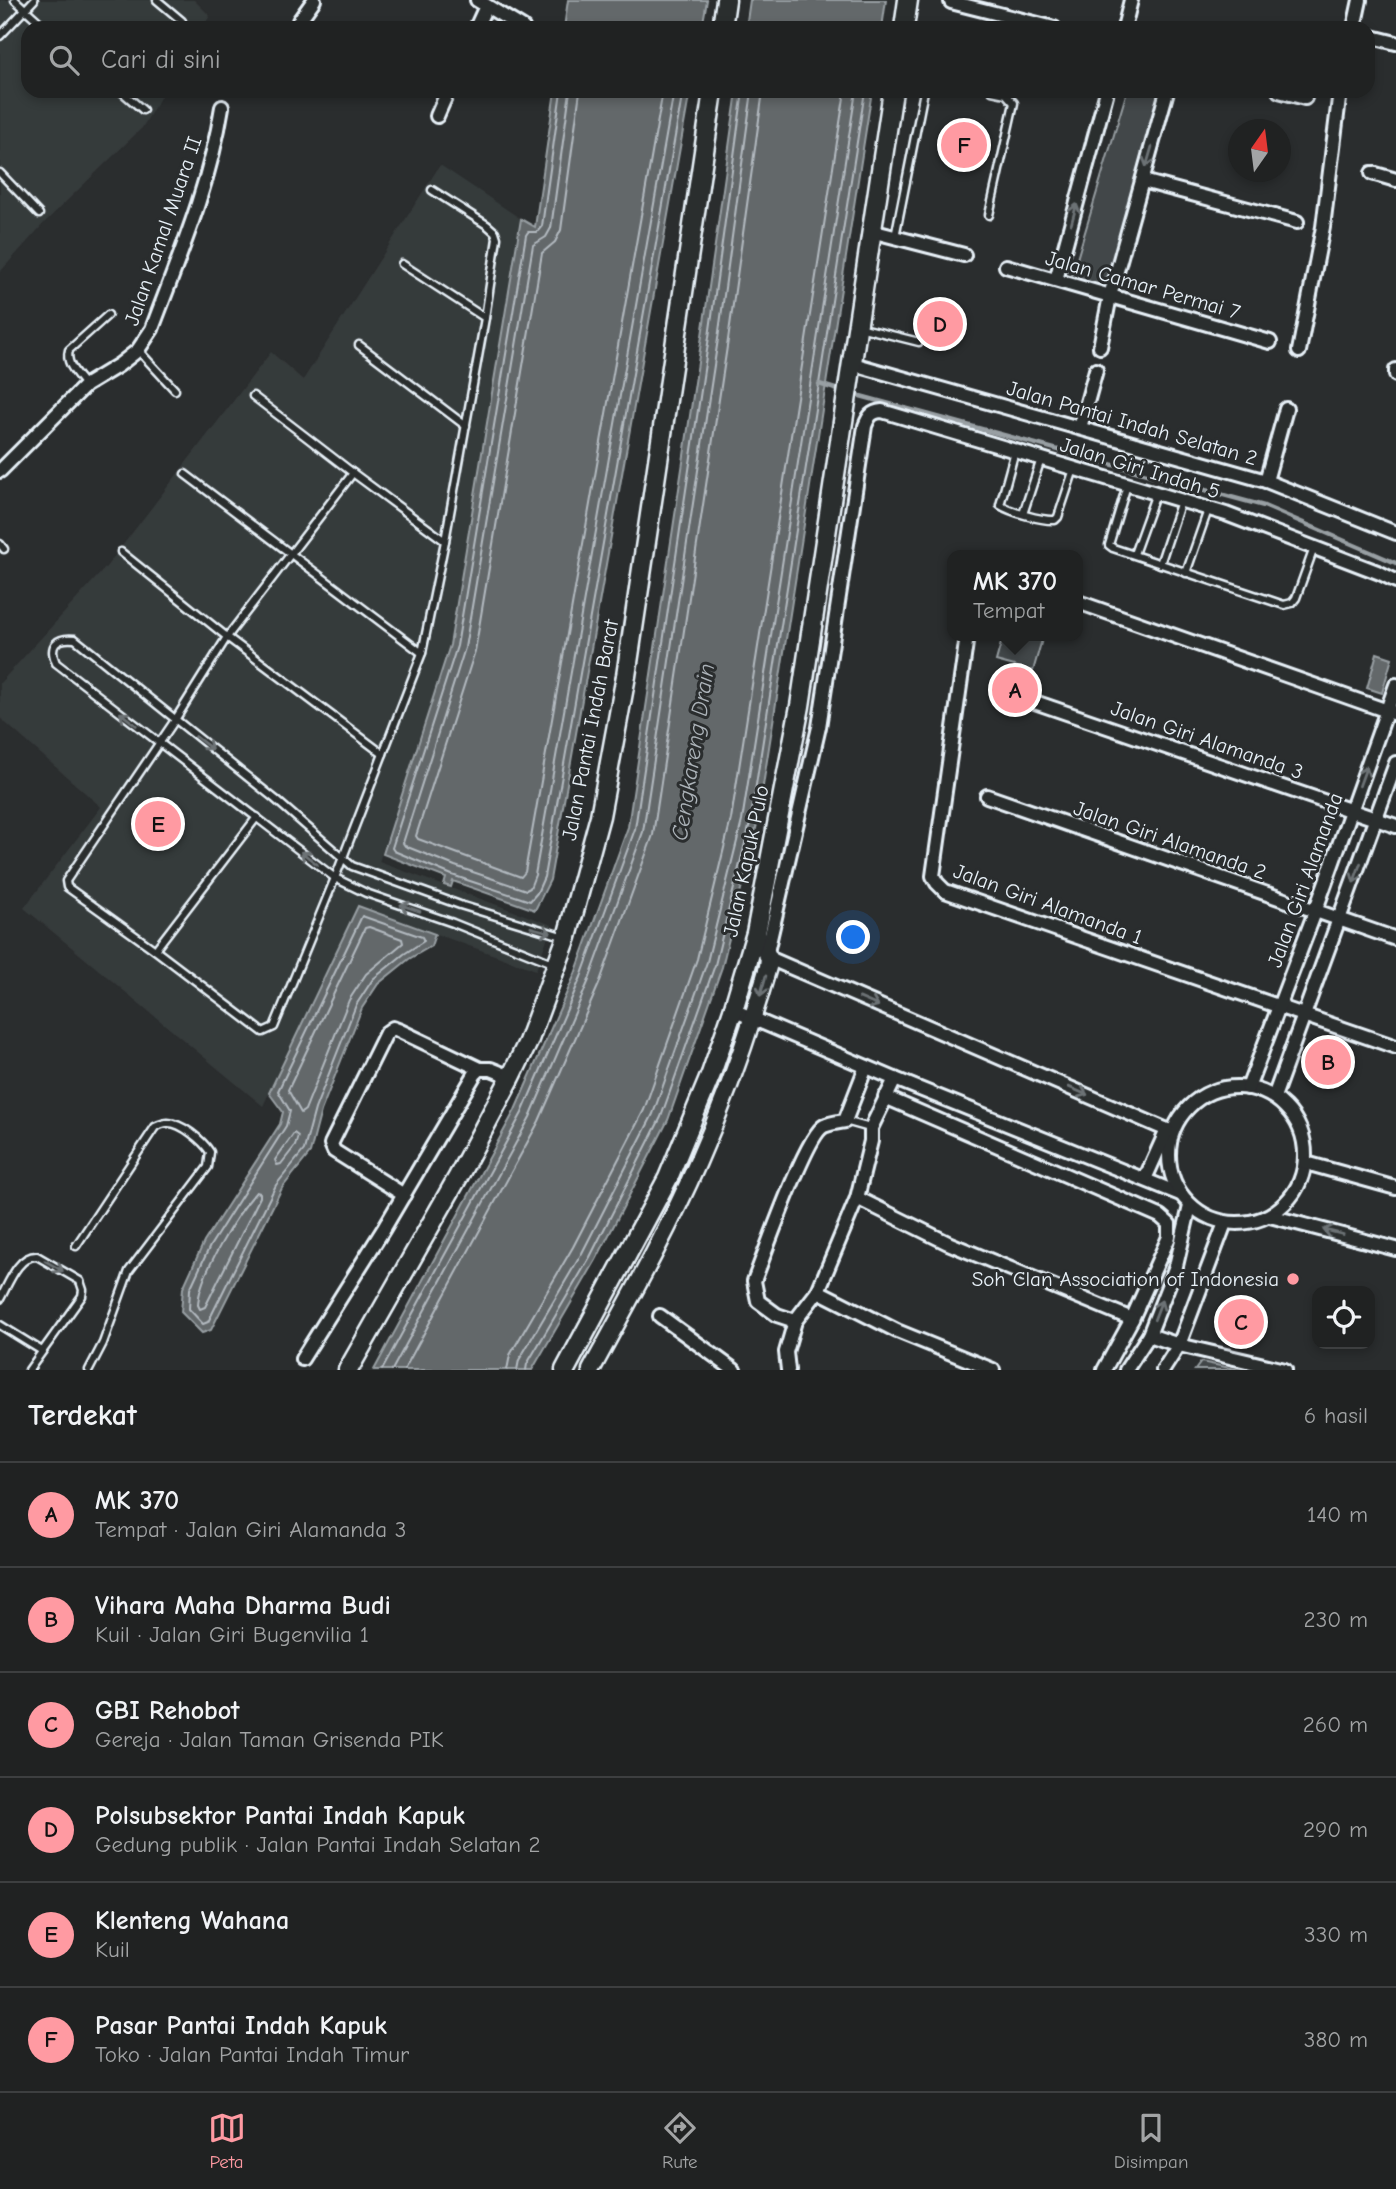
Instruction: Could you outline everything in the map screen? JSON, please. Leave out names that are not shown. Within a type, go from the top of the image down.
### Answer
[{"type":"main road","points":[[723,21],[726,0]]},
{"type":"main road","points":[[905,21],[908,0]]},
{"type":"main road","name":"Jalan Pantai Indah Barat","points":[[348,1370],[458,1177],[511,1077],[528,1042],[567,937],[600,816],[626,676],[712,98]]},
{"type":"main road","name":"Jalan Kapuk Pulo","points":[[565,1370],[668,1178],[711,1074],[756,933],[800,706],[892,98]]},
{"type":"street","points":[[299,21],[314,0]]},
{"type":"street","points":[[1126,21],[1131,0]]},
{"type":"street","points":[[1356,21],[1360,0]]},
{"type":"street","points":[[951,2],[1026,21]]},
{"type":"street","points":[[477,21],[481,3],[511,21]]},
{"type":"street","points":[[1375,38],[1396,43]]},
{"type":"street","points":[[437,116],[445,98]]},
{"type":"street","points":[[1056,280],[1105,98]]},
{"type":"street","points":[[1100,347],[1110,296],[1165,98]]},
{"type":"street","points":[[1299,351],[1323,227],[1339,98]]},
{"type":"street","name":"Jalan Kamal Muara II","points":[[0,471],[86,385],[120,365],[138,350],[152,330],[216,146],[222,107]]},
{"type":"street","points":[[1372,173],[1396,180]]},
{"type":"street","points":[[1143,181],[1297,222]]},
{"type":"street","points":[[872,231],[964,255]]},
{"type":"street","name":"Jalan Camar Permai 7","points":[[1006,266],[1270,342]]},
{"type":"street","name":"Jalan Pantai Indah Selatan 2","points":[[853,364],[1266,481],[1396,533]]},
{"type":"street","points":[[1080,428],[1096,370]]},
{"type":"street","points":[[1266,481],[1286,409]]},
{"type":"street","name":"Jalan Giri Indah 5","points":[[768,955],[819,727],[869,416],[876,411],[1226,514],[1396,581]]},
{"type":"street","points":[[1083,604],[1392,712]]},
{"type":"street","name":"Jalan Giri Alamanda 1","points":[[966,641],[933,876],[945,891],[1396,1046]]},
{"type":"street","name":"Jalan Giri Alamanda","points":[[1248,1088],[1351,809],[1392,712],[1396,685]]},
{"type":"street","name":"Jalan Giri Alamanda 3","points":[[1026,699],[1396,826]]},
{"type":"street","points":[[1274,1097],[1396,763]]},
{"type":"street","name":"Jalan Giri Alamanda 2","points":[[987,796],[1396,939]]},
{"type":"street","points":[[756,933],[768,955],[1170,1131]]},
{"type":"street","points":[[591,1370],[663,1236],[698,1162],[753,1019],[768,955]]},
{"type":"street","points":[[733,1010],[895,1079],[1180,1194]]},
{"type":"street","points":[[404,1195],[334,1151],[331,1144],[386,1033],[393,1028],[480,1069],[491,1069],[511,1077]]},
{"type":"street","points":[[795,1321],[777,1315],[758,1301],[754,1281],[799,1165],[823,1126],[845,1121],[866,1067]]},
{"type":"street","points":[[302,1359],[480,1069]]},
{"type":"street","points":[[788,1370],[786,1352],[795,1321],[818,1291],[857,1198],[871,1141],[871,1128],[895,1079]]},
{"type":"street","points":[[1145,1179],[1170,1131],[1184,1111],[1202,1096],[1224,1088],[1248,1088],[1274,1097],[1289,1110],[1299,1126],[1305,1144],[1306,1163],[1302,1179],[1294,1194],[1269,1216],[1248,1223],[1225,1223],[1206,1217],[1190,1206],[1170,1175],[1170,1131]]},
{"type":"street","points":[[886,1097],[1160,1216],[1169,1224],[1170,1237],[1132,1319],[1104,1370]]},
{"type":"street","points":[[1306,1163],[1396,1188]]},
{"type":"street","points":[[857,1198],[948,1243],[1132,1319]]},
{"type":"street","points":[[1126,1370],[1149,1335],[1176,1266],[1190,1206]]},
{"type":"street","points":[[1269,1216],[1396,1249]]},
{"type":"street","points":[[1163,1370],[1179,1345],[1225,1223]]},
{"type":"street","points":[[818,1291],[897,1331],[993,1370]]},
{"type":"street","points":[[660,1316],[734,1370]]},
{"type":"street","points":[[1149,1335],[1179,1345],[1285,1370]]},
{"type":"lane","points":[[15,0],[38,21]]},
{"type":"lane","points":[[0,36],[34,0]]},
{"type":"lane","points":[[157,0],[182,21]]},
{"type":"lane","points":[[129,98],[144,110]]},
{"type":"lane","points":[[895,237],[923,98]]},
{"type":"lane","points":[[989,215],[1014,103],[1010,98]]},
{"type":"lane","points":[[0,173],[40,214]]},
{"type":"lane","points":[[353,473],[227,637],[66,883],[67,887],[263,1032],[274,1027],[422,653],[445,541],[498,238],[487,225],[432,190]]},
{"type":"lane","points":[[402,264],[485,318]]},
{"type":"lane","points":[[86,385],[71,366],[69,350],[108,315]]},
{"type":"lane","points":[[859,327],[919,342]]},
{"type":"lane","points":[[359,345],[466,426]]},
{"type":"lane","points":[[138,350],[175,390]]},
{"type":"lane","points":[[253,396],[445,541]]},
{"type":"lane","points":[[1015,451],[999,500],[1000,505],[1023,513],[1055,520],[1074,469]]},
{"type":"lane","points":[[1023,513],[1041,459]]},
{"type":"lane","points":[[185,474],[422,653]]},
{"type":"lane","points":[[1127,485],[1109,545],[1186,573],[1284,605],[1292,603],[1296,598],[1314,548]]},
{"type":"lane","points":[[1133,554],[1156,493]]},
{"type":"lane","points":[[1160,564],[1181,501]]},
{"type":"lane","points":[[1186,573],[1208,510]]},
{"type":"lane","points":[[121,552],[227,637],[383,754]]},
{"type":"lane","points":[[558,965],[453,923],[366,893],[335,878],[56,663],[53,648],[64,638],[75,639],[275,799],[352,866],[514,923],[567,937]]},
{"type":"lane","points":[[155,950],[257,817]]},
{"type":"lane","points":[[845,1121],[871,1128]]},
{"type":"lane","points":[[76,1246],[155,1127],[168,1123],[178,1126],[206,1145],[210,1152],[208,1167],[129,1271],[103,1343],[89,1370]]},
{"type":"lane","points":[[0,1299],[21,1263],[32,1256],[37,1256],[80,1281],[82,1296],[29,1370]]},
{"type":"lane","points":[[0,1325],[42,1351]]},
{"type":"shaded area","points":[[0,0],[194,0],[210,16],[207,21],[21,21],[21,98],[160,98],[142,128],[45,222],[0,272]]},
{"type":"shaded area","points":[[1125,98],[1173,98],[1115,292],[1071,279]]},
{"type":"shaded area","points":[[440,165],[521,219],[450,645],[379,862],[552,925],[536,970],[358,906],[263,1106],[24,908],[101,807],[0,718],[0,683],[106,567],[271,352],[303,380]]},
{"type":"shaded area","points":[[1002,641],[1042,641],[1033,671],[996,661]]},
{"type":"shaded area","points":[[1201,1362],[1240,1370],[1195,1370]]},
{"type":"water","points":[[568,0],[707,0],[703,21],[565,21]]},
{"type":"water","points":[[750,0],[886,0],[883,21],[747,21]]},
{"type":"water","points":[[554,98],[689,98],[550,880],[535,910],[453,881],[451,887],[444,885],[446,878],[383,854],[450,645],[521,219],[535,227]]},
{"type":"water","name":"Cengkareng Drain","points":[[736,98],[871,98],[757,824],[722,967],[668,1120],[596,1260],[532,1370],[374,1370],[515,1110],[575,974],[628,827]]},
{"type":"water","points":[[1377,653],[1392,658],[1382,693],[1367,688]]},
{"type":"water","points":[[358,906],[435,934],[431,946],[409,959],[378,984],[362,1008],[321,1111],[310,1153],[282,1188],[211,1330],[202,1333],[181,1312],[183,1288],[204,1242],[280,1124],[283,1112],[269,1093]]},
{"type":"waterway","points":[[819,384],[845,392]]},
{"type":"waterway","points":[[853,394],[1264,506],[1396,563]]},
{"type":"place","name":"Pasar Pantai Indah Kapuk","points":[[964,145]]},
{"type":"place","name":"Polsubsektor Pantai Indah Kapuk","points":[[940,324]]},
{"type":"place","name":"MK 370","points":[[1015,690]]},
{"type":"place","name":"Klenteng Wahana","points":[[158,824]]},
{"type":"place","name":"Vihara Maha Dharma Budi","points":[[1328,1062]]},
{"type":"place","name":"Soh Clan Association of Indonesia","points":[[1293,1279]]},
{"type":"place","name":"GBI Rehobot","points":[[1241,1322]]}]
